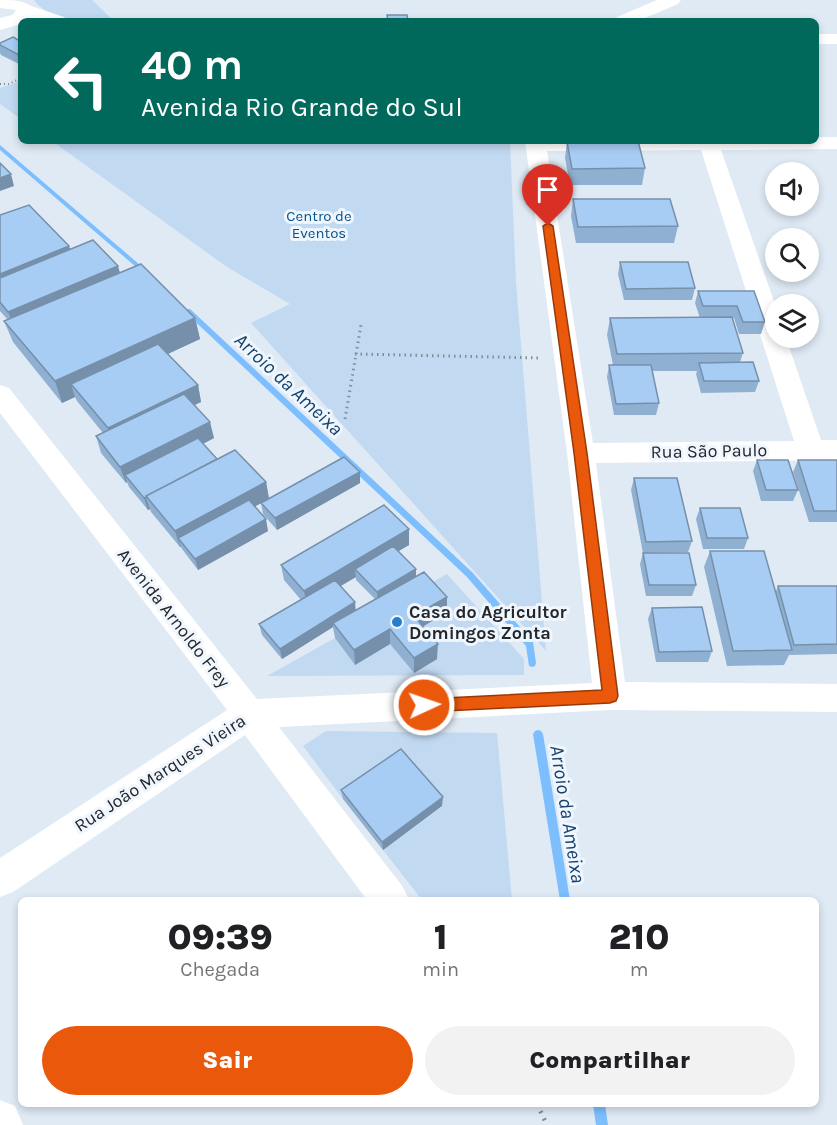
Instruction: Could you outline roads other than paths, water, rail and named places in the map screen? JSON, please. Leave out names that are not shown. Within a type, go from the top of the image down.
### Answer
[{"type":"street","points":[[630,18],[672,0]]},
{"type":"street","points":[[0,2],[48,18]]},
{"type":"street","points":[[0,24],[18,19]]},
{"type":"street","points":[[819,39],[837,39]]},
{"type":"street","points":[[819,143],[837,143]]},
{"type":"street","points":[[536,144],[580,453],[610,696]]},
{"type":"street","points":[[709,144],[824,450]]},
{"type":"street","name":"Avenida Arnoldo Frey","points":[[0,394],[249,714],[388,897]]},
{"type":"street","name":"Rua São Paulo","points":[[580,453],[824,450]]},
{"type":"street","name":"Rua João Marques Vieira","points":[[0,879],[249,714],[610,696],[837,698]]},
{"type":"waterway","name":"Arroio da Ameixa","points":[[0,147],[145,272]]},
{"type":"waterway","name":"Arroio da Ameixa","points":[[188,311],[470,575],[530,645],[532,663]]},
{"type":"waterway","name":"Arroio da Ameixa","points":[[538,734],[565,897]]},
{"type":"waterway","name":"Arroio da Ameixa","points":[[599,1107],[602,1125]]},
{"type":"place","name":"Casa do Agricultor Domingos Zonta","points":[[397,622]]},
{"type":"park label","name":"Centro de Eventos","points":[[319,224]]}]
